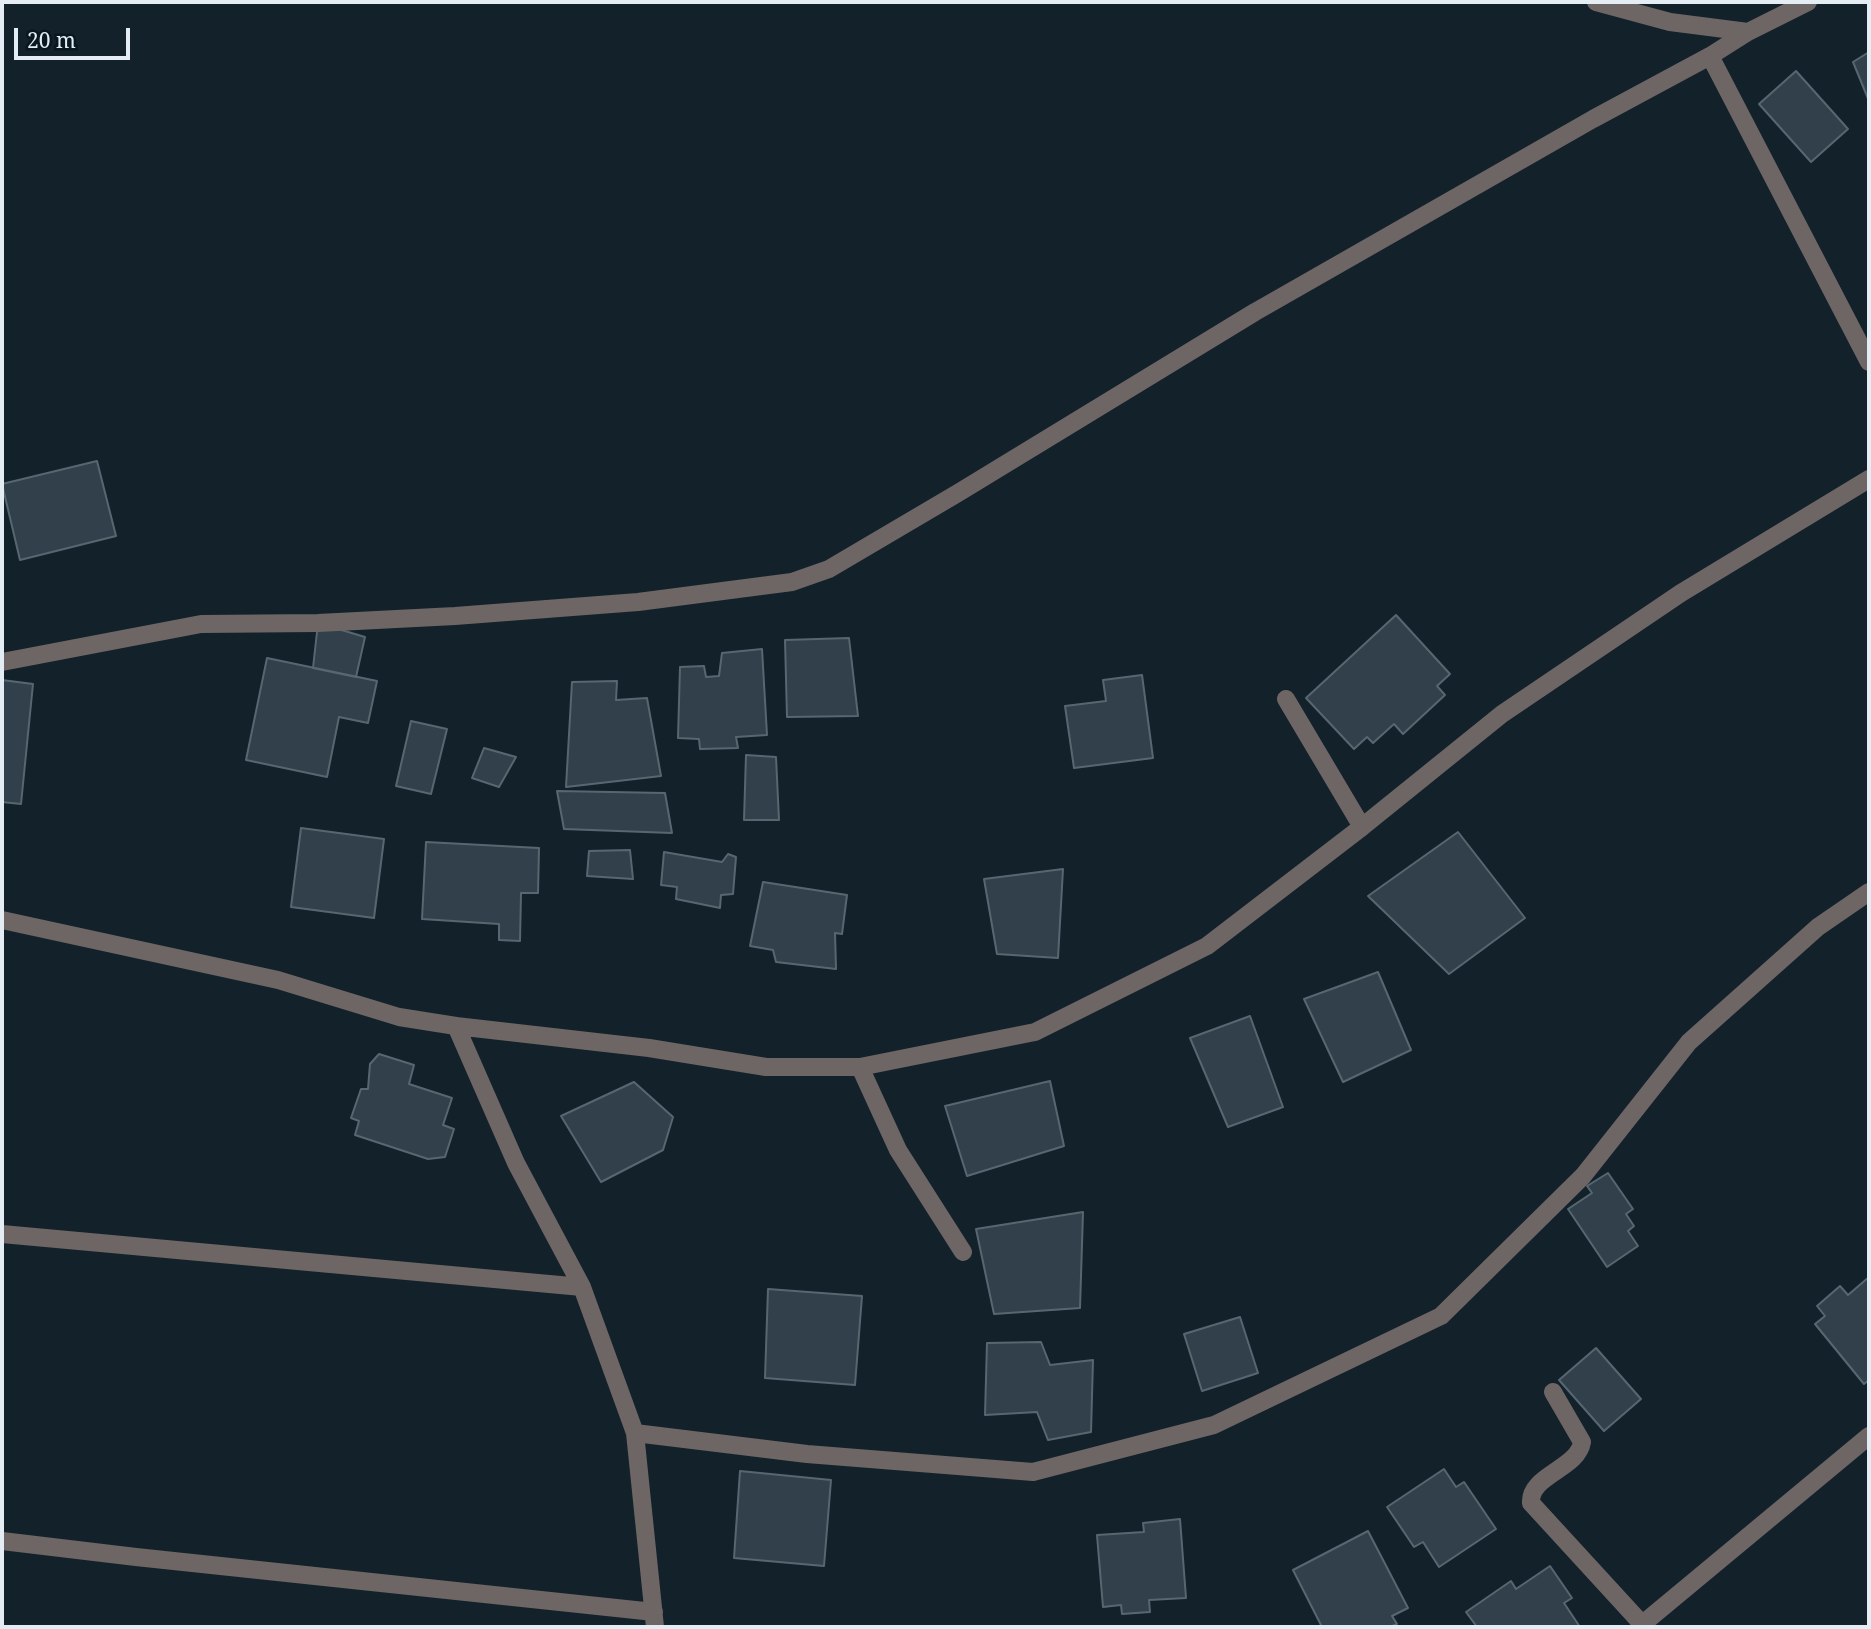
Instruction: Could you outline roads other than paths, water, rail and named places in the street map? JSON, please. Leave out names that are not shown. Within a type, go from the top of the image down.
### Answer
[{"type":"street","points":[[1596,2],[1670,22],[1748,32]]},
{"type":"street","points":[[2,662],[201,624],[318,623],[638,603],[792,582],[829,569],[1255,312],[1594,118],[1710,56],[1748,32],[1808,2]]},
{"type":"street","points":[[1710,56],[1869,362]]},
{"type":"street","points":[[2,920],[278,980],[398,1017],[649,1048],[766,1067],[860,1067],[1035,1032],[1207,946],[1362,827],[1502,714],[1681,593],[1869,479]]},
{"type":"street","points":[[1286,699],[1362,827]]},
{"type":"street","points":[[635,1433],[807,1454],[1033,1472],[1214,1425],[1441,1316],[1583,1176],[1689,1042],[1818,927],[1869,892]]},
{"type":"street","points":[[2,1541],[654,1620],[635,1433],[582,1287],[516,1163],[456,1026]]},
{"type":"street","points":[[860,1067],[898,1150],[963,1252]]},
{"type":"street","points":[[2,1234],[582,1287]]},
{"type":"street","points":[[1553,1392],[1582,1441],[1581,1448],[1535,1487],[1530,1494],[1531,1503],[1641,1626],[1869,1436]]}]
